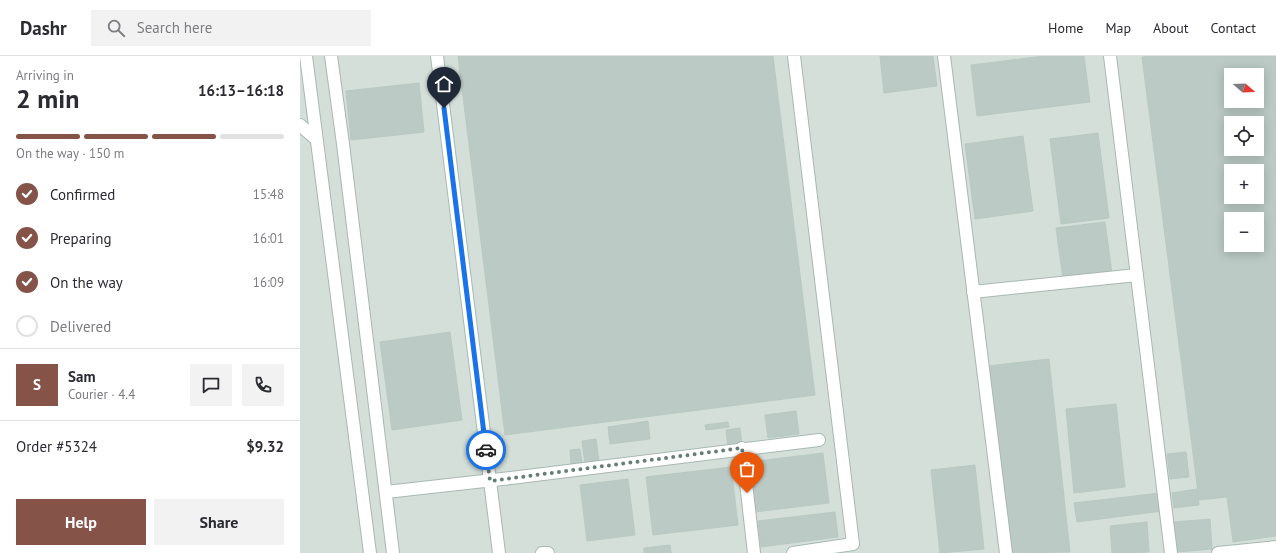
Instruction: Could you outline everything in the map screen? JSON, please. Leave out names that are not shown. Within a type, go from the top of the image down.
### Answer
[{"type":"lane","points":[[306,56],[370,553]]},
{"type":"lane","points":[[331,56],[393,553]]},
{"type":"lane","points":[[437,56],[499,553]]},
{"type":"lane","points":[[793,553],[853,544],[794,56]]},
{"type":"lane","points":[[944,56],[1006,553]]},
{"type":"lane","points":[[1110,56],[1171,553]]},
{"type":"lane","points":[[300,125],[316,139]]},
{"type":"lane","points":[[973,292],[1137,275]]},
{"type":"lane","points":[[386,492],[490,481],[742,448],[819,440]]},
{"type":"lane","points":[[742,448],[754,553]]},
{"type":"lane","points":[[1218,553],[1276,547]]},
{"type":"lane","points":[[542,553],[548,553]]},
{"type":"shaded area","points":[[300,56],[1276,56],[1276,553],[300,553]]},
{"type":"building","points":[[458,56],[773,56],[815,395],[505,435]]},
{"type":"building","points":[[880,56],[933,56],[937,86],[884,93]]},
{"type":"building","points":[[1044,56],[1084,56],[1090,102],[977,116],[971,65]]},
{"type":"building","points":[[1276,56],[1276,536],[1233,542],[1227,497],[1199,500],[1142,57]]},
{"type":"building","points":[[419,83],[424,132],[351,140],[346,91]]},
{"type":"building","points":[[1098,133],[1109,218],[1061,224],[1050,139]]},
{"type":"building","points":[[1023,136],[1033,211],[975,219],[965,144]]},
{"type":"building","points":[[1105,222],[1112,273],[1063,279],[1056,228]]},
{"type":"building","points":[[450,332],[462,420],[392,430],[380,342]]},
{"type":"building","points":[[1049,359],[1070,552],[1008,553],[988,366]]},
{"type":"building","points":[[1116,404],[1125,487],[1074,493],[1066,409]]},
{"type":"building","points":[[796,411],[799,434],[768,438],[765,415]]},
{"type":"building","points":[[648,421],[650,439],[610,444],[608,427]]},
{"type":"building","points":[[728,422],[729,427],[706,430],[705,425]]},
{"type":"building","points":[[740,428],[742,445],[728,447],[726,430]]},
{"type":"building","points":[[596,439],[599,462],[585,464],[582,441]]},
{"type":"building","points":[[580,449],[582,463],[571,464],[570,450]]},
{"type":"building","points":[[1186,452],[1189,477],[1170,479],[1167,454]]},
{"type":"building","points":[[823,453],[829,503],[755,512],[749,462]]},
{"type":"building","points":[[975,465],[984,549],[940,553],[931,470]]},
{"type":"building","points":[[731,467],[738,525],[653,535],[646,477]]},
{"type":"building","points":[[628,479],[635,535],[587,541],[580,485]]},
{"type":"building","points":[[1197,489],[1199,505],[1174,508],[1172,493]]},
{"type":"building","points":[[1160,493],[1162,511],[1077,522],[1074,503]]},
{"type":"building","points":[[835,512],[838,537],[761,547],[758,521]]},
{"type":"building","points":[[1210,519],[1212,549],[1177,552],[1174,522]]},
{"type":"building","points":[[1147,522],[1149,552],[1112,553],[1110,526]]},
{"type":"building","points":[[670,545],[671,553],[644,553],[644,548]]},
{"type":"way so far","points":[[486,450],[490,481],[742,448],[747,493]]},
{"type":"route","points":[[444,108],[486,450]]}]
